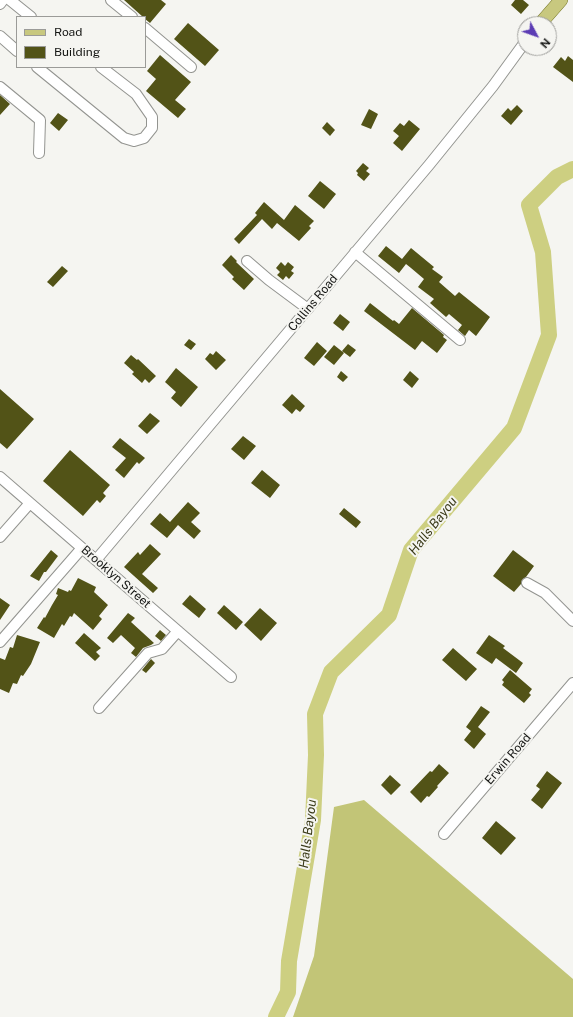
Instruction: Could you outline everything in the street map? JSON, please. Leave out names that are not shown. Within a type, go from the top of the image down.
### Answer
[{"type":"main road","points":[[547,16],[561,0]]},
{"type":"street","points":[[0,4],[3,0]]},
{"type":"street","points":[[10,0],[30,16]]},
{"type":"street","points":[[111,0],[131,16]]},
{"type":"street","points":[[542,16],[553,0]]},
{"type":"street","points":[[146,29],[191,67]]},
{"type":"street","points":[[0,36],[16,49]]},
{"type":"street","name":"Collins Road","points":[[96,560],[308,309],[488,92],[517,53]]},
{"type":"street","points":[[38,68],[124,138],[134,141],[144,138],[152,128],[152,117],[136,94],[102,68]]},
{"type":"street","points":[[0,87],[40,120],[39,153]]},
{"type":"street","points":[[355,252],[460,340]]},
{"type":"street","points":[[247,260],[269,280],[308,309]]},
{"type":"street","name":"Brooklyn Street","points":[[0,477],[231,677]]},
{"type":"street","points":[[0,538],[30,503]]},
{"type":"street","points":[[0,642],[82,548]]},
{"type":"street","points":[[527,583],[545,593],[573,620]]},
{"type":"street","points":[[99,708],[148,652],[162,649],[178,631]]},
{"type":"street","name":"Erwin Road","points":[[444,834],[573,683]]},
{"type":"green space","points":[[364,800],[573,979],[573,1017],[293,1017],[314,956],[334,807]]},
{"type":"building","points":[[124,0],[161,0],[166,4],[150,23],[146,20],[146,16],[142,16]]},
{"type":"building","points":[[515,0],[523,0],[529,5],[521,14],[511,5]]},
{"type":"building","points":[[188,23],[219,50],[205,66],[174,39]]},
{"type":"building","points":[[160,55],[191,82],[175,100],[186,109],[178,118],[146,91],[156,79],[147,71]]},
{"type":"building","points":[[568,56],[573,60],[573,82],[553,67],[561,57],[565,61]]},
{"type":"building","points":[[0,95],[10,104],[0,115]]},
{"type":"building","points":[[517,105],[523,111],[511,125],[501,116],[508,108],[511,111]]},
{"type":"building","points":[[369,109],[378,114],[371,129],[361,125]]},
{"type":"building","points":[[58,113],[68,120],[59,131],[50,123]]},
{"type":"building","points":[[409,120],[420,129],[402,151],[393,143],[399,136],[393,131],[400,123],[404,126]]},
{"type":"building","points":[[327,122],[335,130],[330,136],[322,128]]},
{"type":"building","points":[[363,163],[369,168],[366,171],[370,174],[364,181],[357,175],[358,173],[356,171]]},
{"type":"building","points":[[320,181],[336,194],[324,209],[308,196]]},
{"type":"building","points":[[264,202],[284,220],[295,205],[314,221],[309,226],[311,228],[299,241],[277,223],[272,229],[262,219],[239,244],[234,239],[257,215],[255,213]]},
{"type":"building","points":[[386,246],[402,259],[411,248],[434,267],[432,269],[443,277],[439,282],[455,296],[459,292],[490,317],[476,336],[469,330],[465,336],[458,330],[462,325],[449,314],[446,317],[430,303],[434,299],[418,287],[424,279],[411,268],[406,264],[399,273],[378,256]]},
{"type":"building","points":[[231,255],[237,261],[236,262],[254,279],[244,290],[232,279],[234,277],[222,265]]},
{"type":"building","points":[[281,262],[285,266],[288,262],[294,267],[291,271],[294,273],[289,279],[286,276],[283,280],[277,275],[280,272],[276,268]]},
{"type":"building","points":[[62,266],[68,271],[53,287],[47,282]]},
{"type":"building","points":[[370,303],[399,324],[412,308],[444,335],[443,337],[447,340],[437,353],[422,341],[415,350],[364,311]]},
{"type":"building","points":[[340,314],[350,322],[343,331],[333,323]]},
{"type":"building","points":[[189,339],[196,344],[191,350],[184,345]]},
{"type":"building","points":[[317,342],[327,351],[314,366],[304,358]]},
{"type":"building","points":[[348,344],[356,350],[350,357],[342,351]]},
{"type":"building","points":[[334,345],[344,353],[334,365],[324,357]]},
{"type":"building","points":[[216,351],[226,360],[216,370],[205,359],[210,353],[213,355]]},
{"type":"building","points":[[131,355],[137,360],[138,359],[156,376],[149,383],[145,379],[142,383],[132,374],[134,372],[124,363]]},
{"type":"building","points":[[176,368],[198,387],[181,407],[171,398],[176,392],[165,382]]},
{"type":"building","points":[[341,371],[348,377],[343,382],[337,377]]},
{"type":"building","points":[[410,371],[419,379],[412,388],[403,380]]},
{"type":"building","points":[[0,389],[34,419],[7,449],[0,443]]},
{"type":"building","points":[[292,394],[305,406],[300,412],[296,409],[292,414],[282,405]]},
{"type":"building","points":[[150,413],[160,421],[147,434],[138,426]]},
{"type":"building","points":[[243,436],[256,446],[244,460],[231,449]]},
{"type":"building","points":[[120,438],[145,458],[139,464],[137,462],[124,478],[115,470],[126,458],[112,447]]},
{"type":"building","points":[[70,450],[110,485],[103,493],[106,496],[100,503],[97,500],[83,516],[43,481]]},
{"type":"building","points":[[262,470],[280,485],[270,498],[251,483]]},
{"type":"building","points":[[188,502],[200,513],[191,522],[201,531],[194,539],[178,525],[167,538],[150,524],[160,513],[170,522]]},
{"type":"building","points":[[344,508],[361,522],[356,528],[339,514]]},
{"type":"building","points":[[150,544],[161,554],[142,574],[158,588],[153,593],[124,567],[138,552],[140,555]]},
{"type":"building","points":[[51,550],[58,556],[46,572],[44,572],[39,581],[30,576]]},
{"type":"building","points":[[513,550],[534,566],[514,592],[493,576]]},
{"type":"building","points":[[78,578],[96,587],[94,592],[108,605],[99,616],[102,619],[93,630],[74,613],[72,617],[70,616],[64,626],[62,624],[54,638],[37,628],[44,617],[45,618],[58,595],[56,594],[58,588],[68,592],[69,590],[71,591]]},
{"type":"building","points":[[190,595],[206,609],[199,618],[182,604]]},
{"type":"building","points":[[0,598],[10,605],[0,620]]},
{"type":"building","points":[[224,605],[243,622],[236,630],[217,613]]},
{"type":"building","points":[[260,608],[277,623],[261,641],[244,625]]},
{"type":"building","points":[[128,613],[135,618],[131,622],[154,643],[143,648],[136,657],[131,653],[135,648],[121,635],[113,643],[107,638]]},
{"type":"building","points":[[160,630],[166,635],[161,641],[155,636]]},
{"type":"building","points":[[84,633],[101,648],[96,652],[100,656],[95,661],[75,643]]},
{"type":"building","points":[[17,635],[40,642],[31,664],[23,676],[21,675],[17,684],[13,683],[9,693],[0,689],[0,658],[5,660],[10,647],[13,648]]},
{"type":"building","points":[[489,635],[505,646],[503,648],[523,663],[516,673],[496,658],[492,664],[476,653]]},
{"type":"building","points":[[453,648],[477,669],[466,681],[442,660]]},
{"type":"building","points":[[151,659],[155,663],[146,673],[142,670]]},
{"type":"building","points":[[510,670],[532,689],[529,693],[531,695],[524,703],[502,685],[504,682],[502,680]]},
{"type":"building","points":[[481,706],[490,712],[478,727],[486,734],[474,749],[464,740],[471,731],[466,727]]},
{"type":"building","points":[[439,764],[449,773],[429,797],[427,796],[421,803],[410,792],[430,771],[432,772]]},
{"type":"building","points":[[547,771],[562,783],[542,809],[531,800],[540,789],[536,786]]},
{"type":"building","points":[[390,775],[401,785],[391,795],[381,785]]},
{"type":"building","points":[[496,821],[516,838],[501,855],[482,838]]},
{"type":"waterway","name":"Halls Bayou","points":[[276,1017],[288,992],[289,961],[313,820],[316,755],[315,714],[331,672],[389,615],[411,550],[514,428],[549,335],[543,252],[529,205],[557,177],[573,169]]}]
